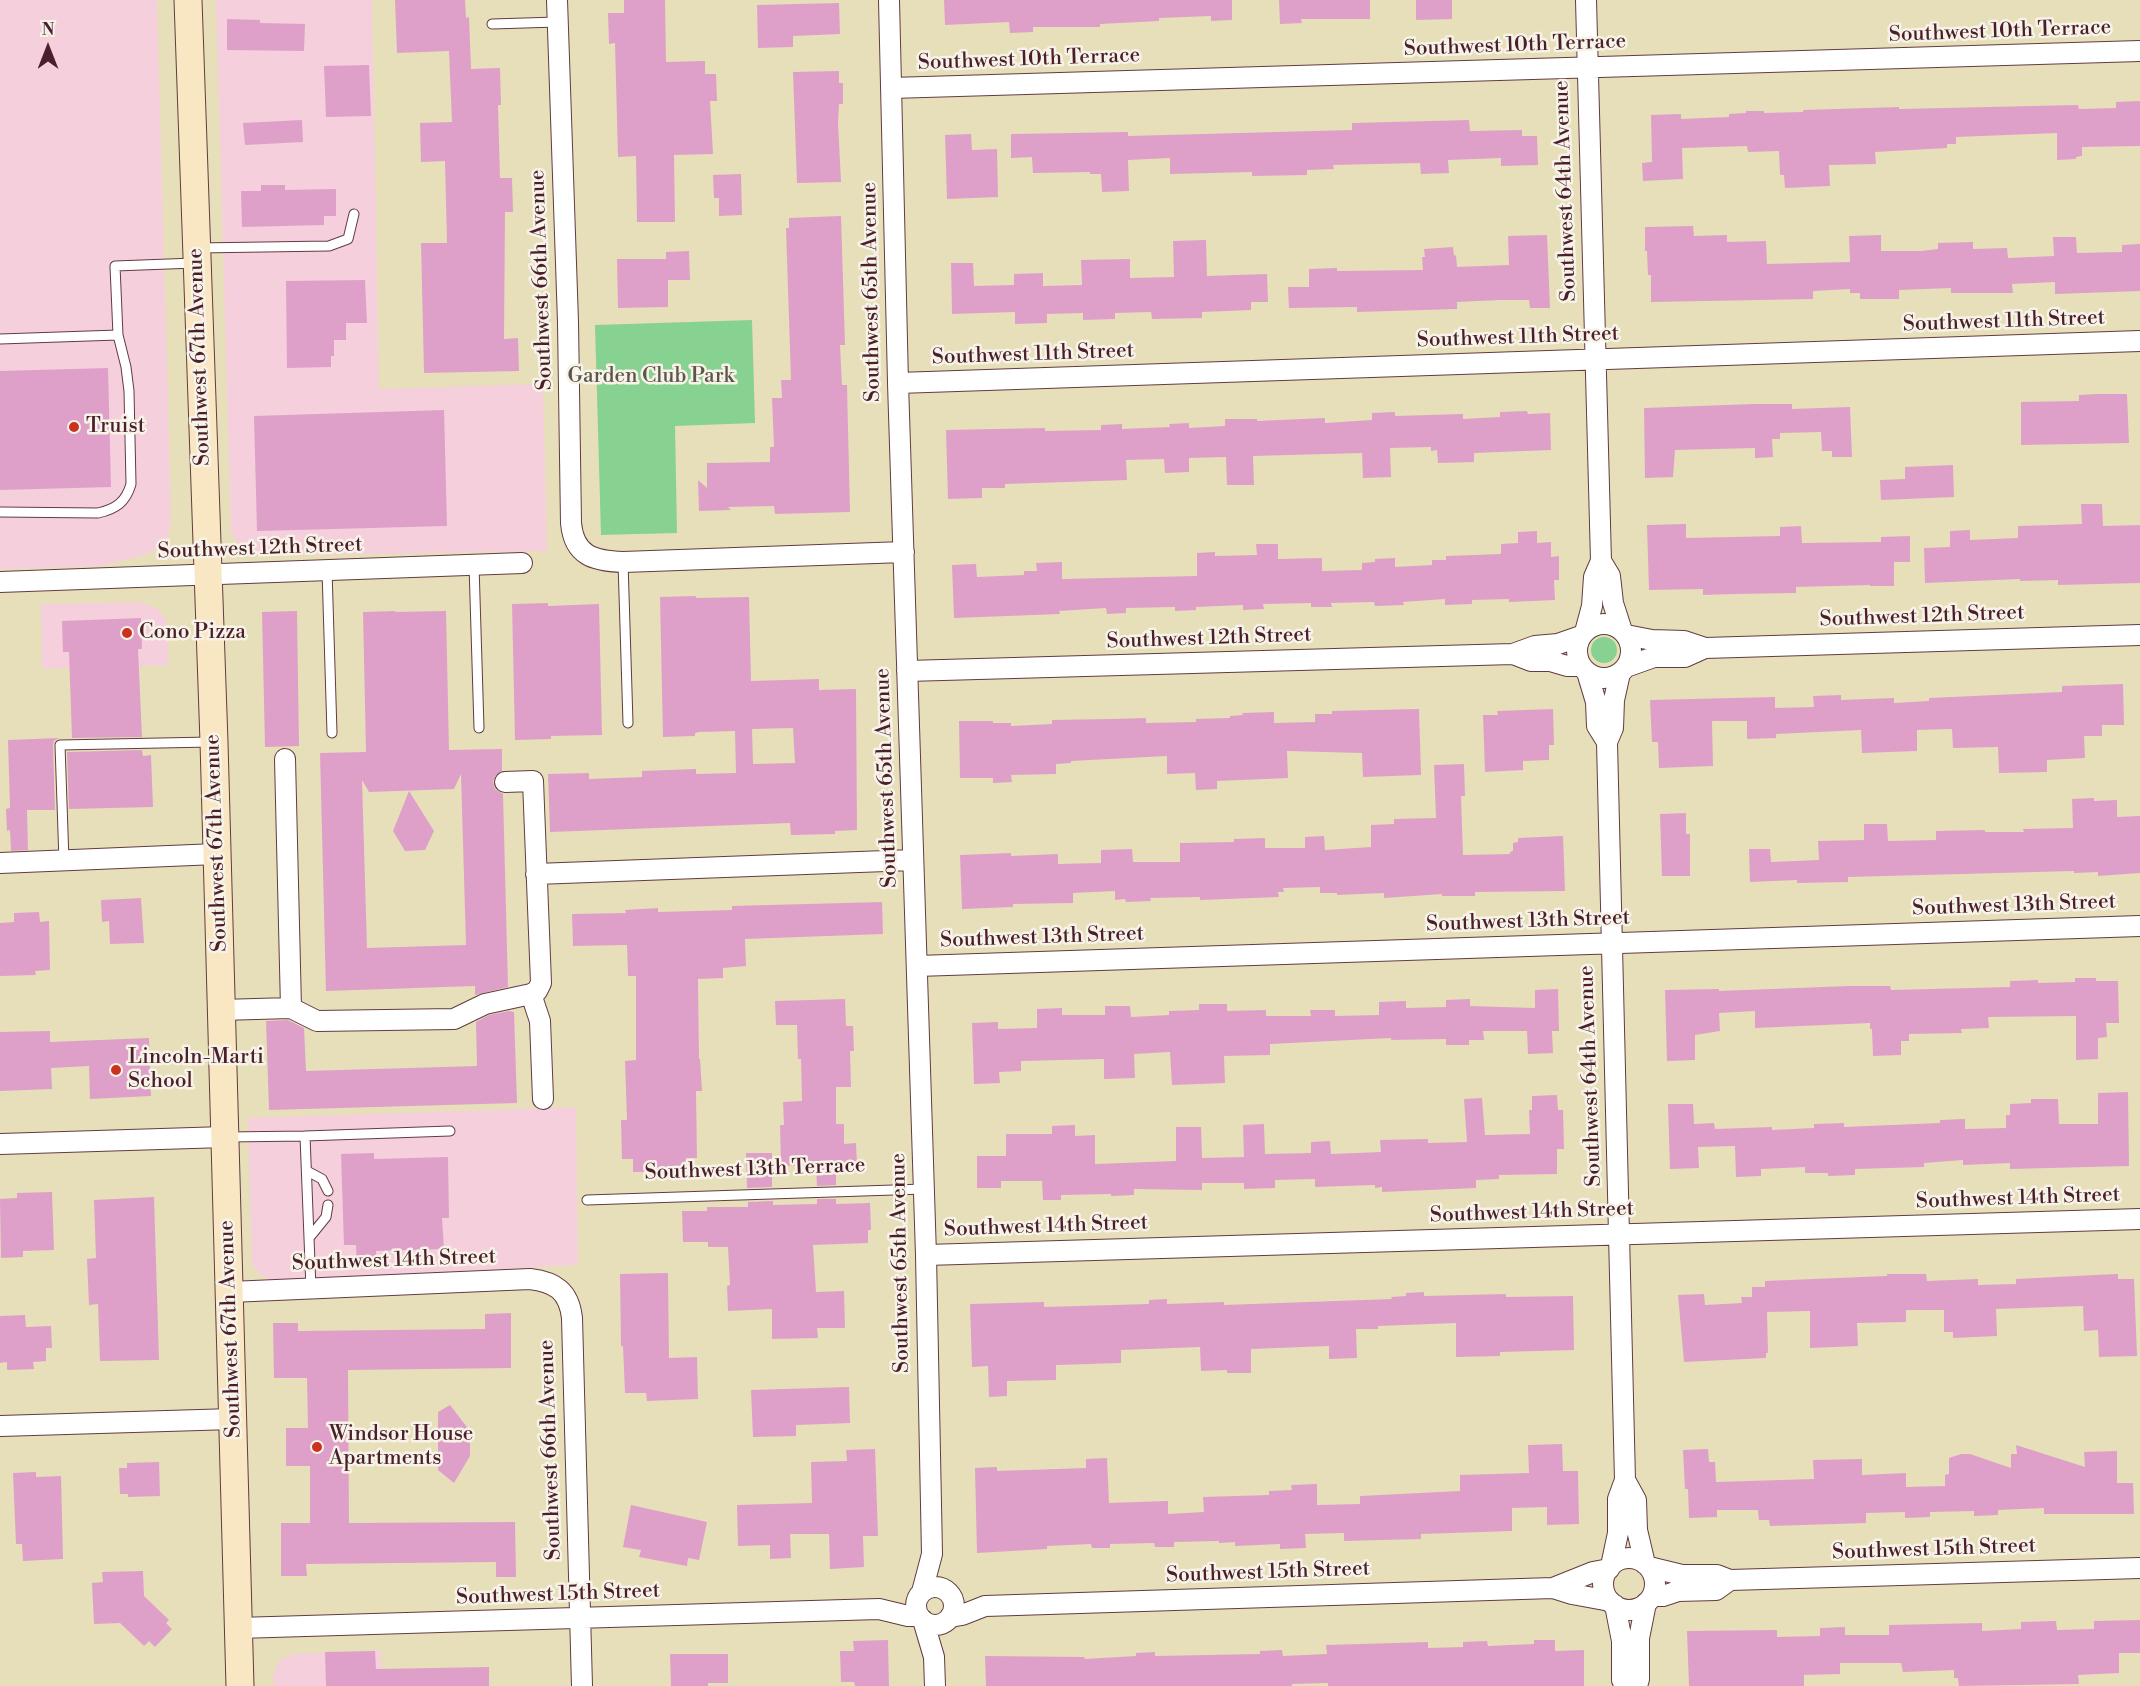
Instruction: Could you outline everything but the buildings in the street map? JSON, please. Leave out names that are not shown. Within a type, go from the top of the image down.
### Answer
[{"type":"main road","name":"Southwest 67th Avenue","points":[[188,0],[214,742],[240,1686]]},
{"type":"street","name":"Southwest 66th Avenue","points":[[557,0],[572,535],[577,546],[595,559],[623,562]]},
{"type":"street","name":"Southwest 65th Avenue","points":[[889,0],[898,383],[926,1255],[932,1554],[920,1594]]},
{"type":"street","name":"Southwest 64th Avenue","points":[[1583,634],[1592,606],[1594,577],[1601,561],[1586,0]]},
{"type":"street","name":"Southwest 10th Terrace","points":[[891,88],[2140,51]]},
{"type":"street","name":"Southwest 11th Street","points":[[898,383],[2140,341]]},
{"type":"street","points":[[623,562],[904,552]]},
{"type":"street","name":"Southwest 64th Avenue","points":[[1601,561],[1610,576],[1613,603],[1624,633]]},
{"type":"street","name":"Southwest 12th Street","points":[[0,582],[522,563]]},
{"type":"street","points":[[1603,624],[1614,626],[1624,633],[1631,650],[1623,670],[1603,678],[1584,669],[1577,651],[1583,634],[1593,626],[1603,624]]},
{"type":"street","name":"Southwest 12th Street","points":[[1624,633],[1652,640],[1684,641],[1705,648],[2140,635]]},
{"type":"street","name":"Southwest 12th Street","points":[[907,671],[1513,654],[1535,646],[1558,644],[1583,634]]},
{"type":"street","name":"Southwest 12th Street","points":[[1623,670],[1654,657],[1685,657],[1705,648]]},
{"type":"street","name":"Southwest 12th Street","points":[[1513,654],[1532,661],[1550,660],[1584,669]]},
{"type":"street","name":"Southwest 64th Avenue","points":[[1584,669],[1596,702],[1597,726],[1607,742]]},
{"type":"street","name":"Southwest 64th Avenue","points":[[1610,1567],[1618,1533],[1618,1499],[1625,1480],[1607,742],[1613,728],[1614,700],[1623,670]]},
{"type":"street","points":[[285,759],[291,1008]]},
{"type":"street","points":[[221,1010],[291,1008],[318,1021],[454,1019],[485,1004],[537,991],[541,983],[533,781],[505,782]]},
{"type":"street","points":[[0,863],[217,854]]},
{"type":"street","points":[[536,874],[913,860]]},
{"type":"street","name":"Southwest 13th Street","points":[[917,966],[2140,926]]},
{"type":"street","points":[[531,994],[540,1021],[543,1099]]},
{"type":"street","points":[[0,1144],[225,1137]]},
{"type":"street","name":"Southwest 14th Street","points":[[926,1255],[2140,1219]]},
{"type":"street","name":"Southwest 14th Street","points":[[230,1292],[530,1279],[550,1283],[559,1289]]},
{"type":"street","name":"Southwest 66th Avenue","points":[[559,1289],[568,1301],[572,1318],[582,1686]]},
{"type":"street","points":[[0,1426],[233,1419]]},
{"type":"street","name":"Southwest 64th Avenue","points":[[1625,1480],[1636,1500],[1637,1530],[1647,1565]]},
{"type":"street","name":"Southwest 65th Avenue","points":[[932,1554],[949,1593]]},
{"type":"street","points":[[1625,1686],[1622,1680],[1622,1641],[1612,1603],[1605,1593],[1604,1583],[1610,1567],[1619,1560],[1629,1558],[1647,1565],[1655,1582],[1639,1638],[1637,1686]]},
{"type":"street","name":"Southwest 15th Street","points":[[1647,1565],[1682,1575],[1717,1575],[1730,1580],[2140,1568]]},
{"type":"street","name":"Southwest 15th Street","points":[[1553,1588],[1610,1567]]},
{"type":"street","name":"Southwest 15th Street","points":[[1649,1599],[1678,1591],[1716,1590],[1730,1580]]},
{"type":"street","points":[[934,1657],[954,1606],[949,1593],[936,1587],[926,1589],[920,1594],[916,1606],[934,1657],[935,1686]]},
{"type":"street","name":"Southwest 15th Street","points":[[950,1618],[985,1606],[1553,1588],[1612,1603]]},
{"type":"street","name":"Southwest 15th Street","points":[[949,1593],[985,1606]]},
{"type":"street","name":"Southwest 15th Street","points":[[879,1609],[892,1602],[920,1594]]},
{"type":"street","points":[[1612,1603],[1630,1609],[1641,1607],[1649,1599]]},
{"type":"street","name":"Southwest 15th Street","points":[[238,1628],[879,1609],[921,1618]]},
{"type":"street","points":[[921,1618],[927,1623],[939,1624],[950,1618]]},
{"type":"lane","points":[[492,24],[557,22]]},
{"type":"lane","points":[[0,512],[98,513],[111,510],[122,503],[128,495],[131,484],[129,391],[118,335],[115,266],[196,255],[329,246],[348,239],[354,214]]},
{"type":"lane","points":[[0,339],[118,335]]},
{"type":"lane","points":[[623,562],[628,723]]},
{"type":"lane","points":[[474,564],[480,728]]},
{"type":"lane","points":[[327,570],[333,733]]},
{"type":"lane","points":[[64,861],[60,745],[214,742]]},
{"type":"lane","points":[[225,1137],[450,1131]]},
{"type":"lane","points":[[305,1136],[311,1289]]},
{"type":"lane","points":[[307,1171],[322,1179],[328,1191]]},
{"type":"lane","name":"Southwest 13th Terrace","points":[[587,1200],[924,1189]]},
{"type":"lane","points":[[309,1238],[326,1217],[328,1204]]},
{"type":"shaded area","points":[[0,0],[157,0],[171,517],[169,534],[160,547],[147,554],[102,566],[0,569]]},
{"type":"shaded area","points":[[216,0],[372,0],[379,389],[543,384],[547,551],[255,556],[241,548],[231,532]]},
{"type":"shaded area","points":[[139,602],[156,608],[166,618],[169,665],[42,669],[41,604]]},
{"type":"shaded area","points":[[576,1107],[578,1265],[273,1281],[260,1274],[252,1264],[248,1118]]},
{"type":"shaded area","points":[[381,1650],[382,1686],[274,1686],[273,1675],[279,1661],[293,1654]]},
{"type":"green space","name":"Garden Club Park","points":[[752,320],[755,423],[675,426],[677,533],[601,535],[595,325]]},
{"type":"green space","points":[[1604,637],[1613,641],[1617,650],[1613,659],[1604,663],[1595,659],[1591,650],[1595,641]]},
{"type":"place","name":"Truist","points":[[74,427]]},
{"type":"place","name":"Cono Pizza","points":[[127,633]]},
{"type":"place","name":"Lincoln-Marti School","points":[[116,1070]]},
{"type":"place","name":"Windsor House Apartments","points":[[317,1447]]}]
